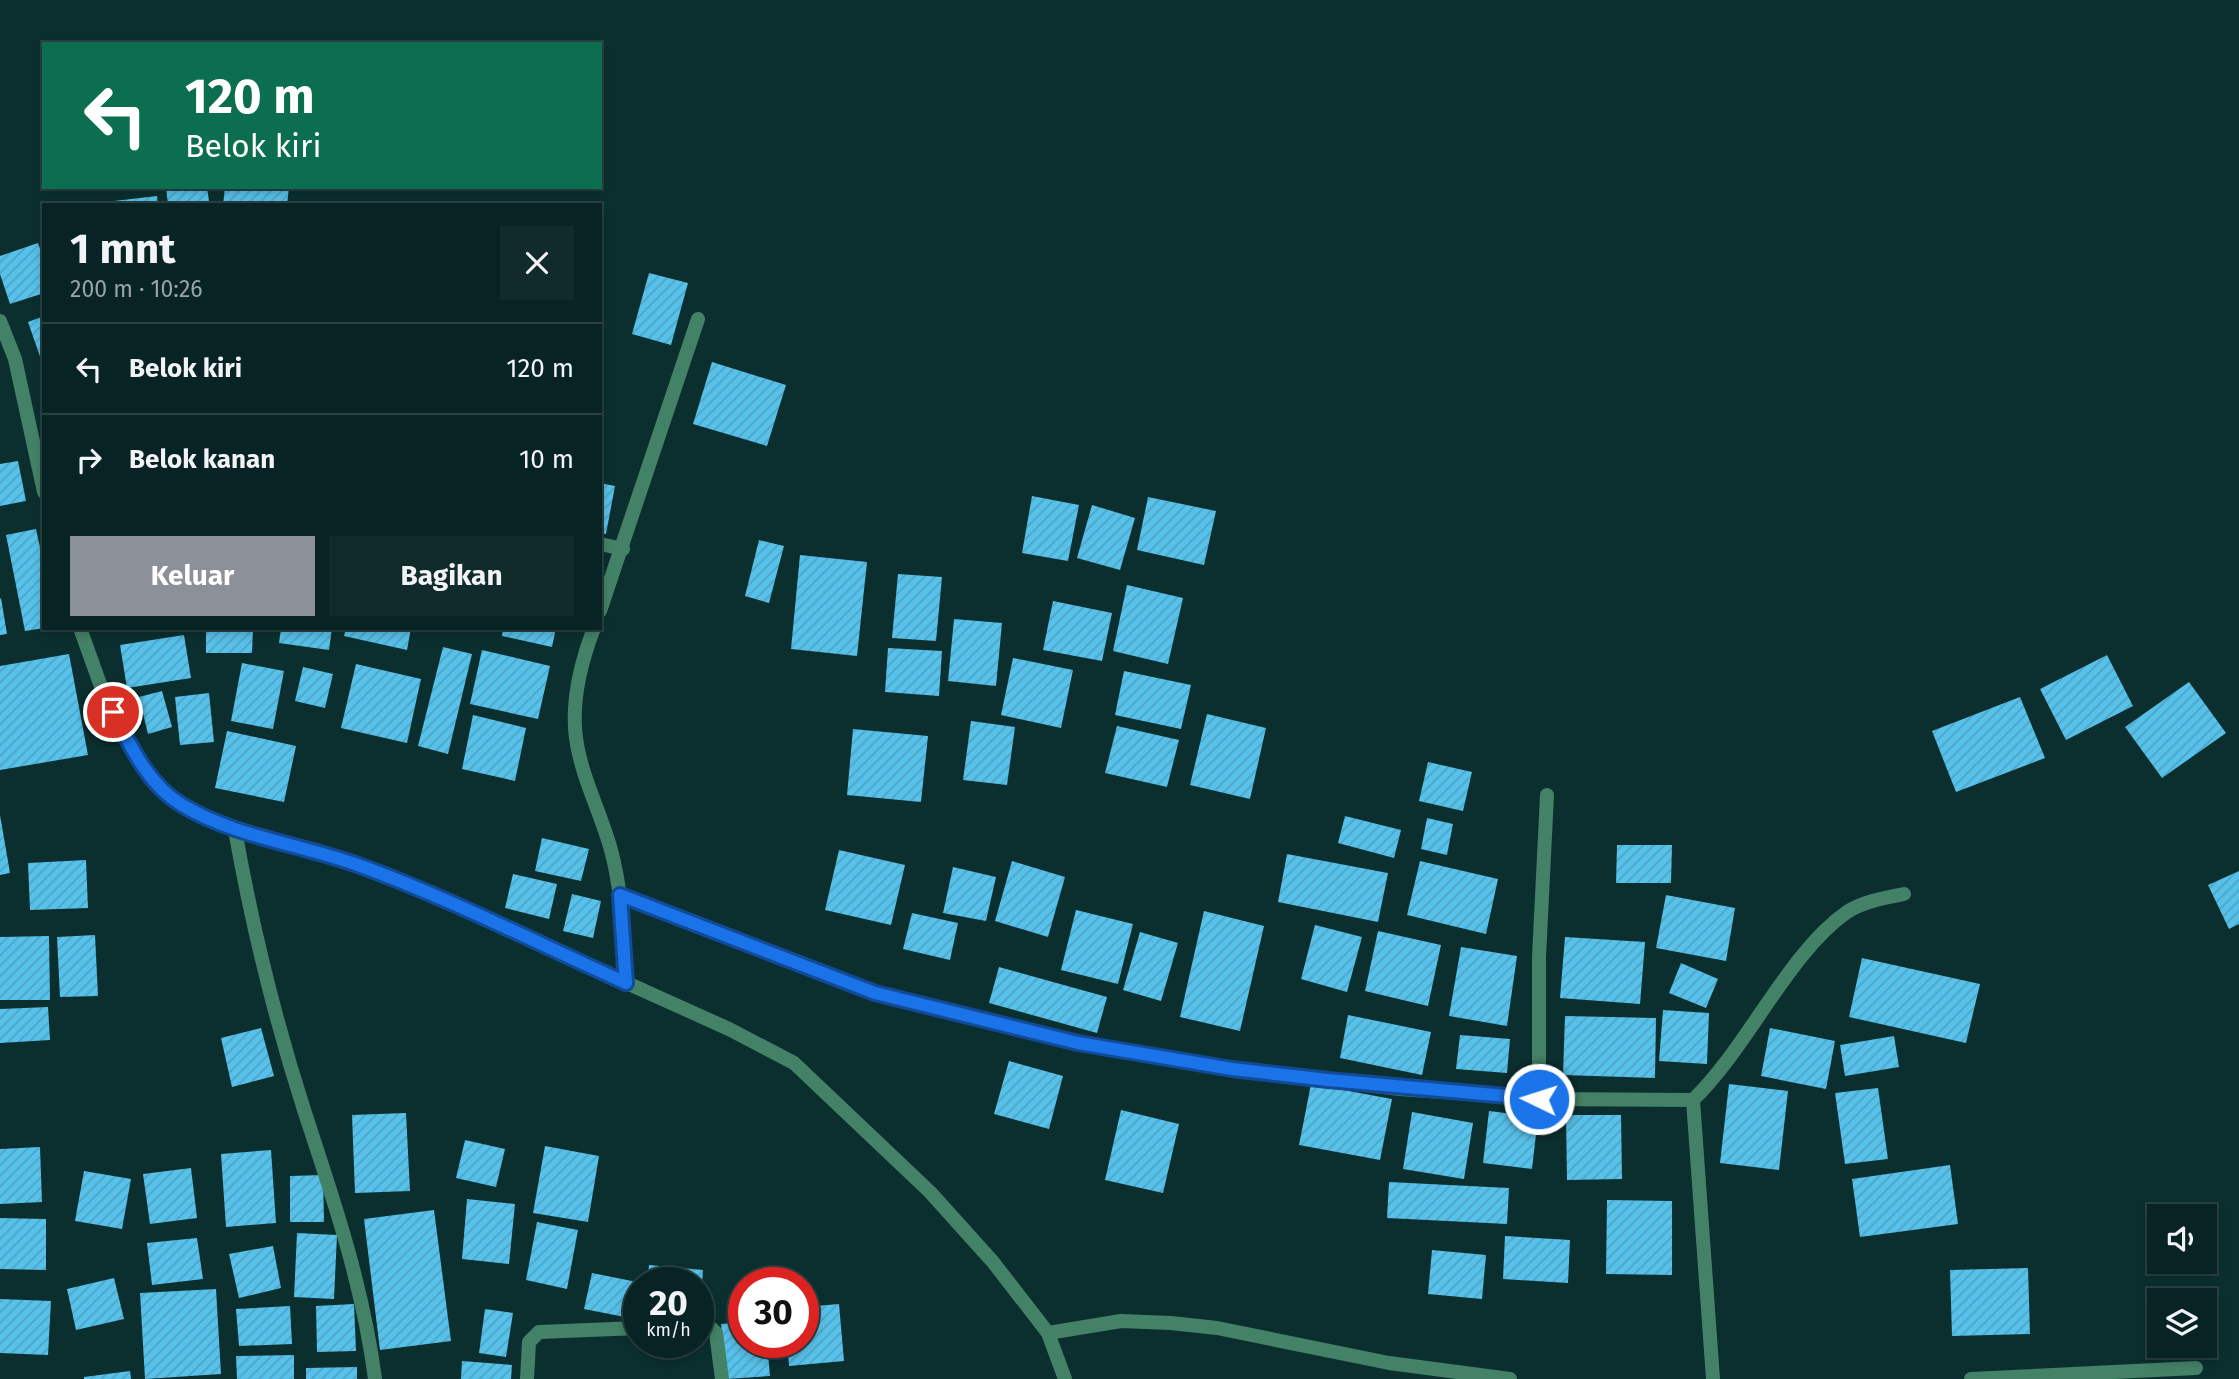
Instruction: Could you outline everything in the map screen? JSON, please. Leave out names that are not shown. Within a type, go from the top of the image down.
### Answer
[{"type":"street","points":[[602,606],[698,319]]},
{"type":"street","points":[[0,321],[15,359],[42,483]]},
{"type":"street","points":[[602,544],[623,549]]},
{"type":"street","points":[[81,630],[104,695],[150,776],[180,804],[235,830],[316,850],[398,880],[729,1029],[793,1063],[930,1192],[993,1262],[1048,1333],[1065,1379]]},
{"type":"street","points":[[593,630],[581,670],[575,708],[576,739],[611,851],[620,895],[626,983]]},
{"type":"street","points":[[1539,1099],[1539,957],[1547,794]]},
{"type":"street","points":[[235,830],[255,941],[304,1112],[355,1269],[375,1379]]},
{"type":"street","points":[[1713,1379],[1693,1100],[1734,1055],[1787,978],[1828,929],[1848,911],[1870,901],[1904,894]]},
{"type":"street","points":[[620,895],[875,993],[1078,1043],[1232,1069],[1362,1084],[1539,1099],[1693,1100]]},
{"type":"street","points":[[1048,1333],[1121,1321],[1171,1323],[1217,1328],[1389,1363],[1510,1379]]},
{"type":"street","points":[[527,1379],[529,1342],[538,1332],[623,1329]]},
{"type":"street","points":[[714,1331],[722,1379]]},
{"type":"street","points":[[1971,1379],[2196,1368]]},
{"type":"building","points":[[166,189],[207,189],[209,201],[168,203]]},
{"type":"building","points":[[225,189],[289,189],[287,203],[223,203]]},
{"type":"building","points":[[157,196],[158,203],[114,203]]},
{"type":"building","points":[[38,243],[42,254],[42,294],[10,304],[0,274],[0,256]]},
{"type":"building","points":[[649,273],[688,283],[671,345],[632,334]]},
{"type":"building","points":[[42,317],[42,362],[28,322]]},
{"type":"building","points":[[712,362],[786,385],[767,446],[693,424]]},
{"type":"building","points":[[18,461],[26,501],[0,506],[0,464]]},
{"type":"building","points":[[602,483],[615,486],[606,534],[602,533]]},
{"type":"building","points":[[1032,496],[1079,505],[1068,561],[1022,553]]},
{"type":"building","points":[[1148,497],[1216,511],[1204,565],[1137,550]]},
{"type":"building","points":[[1092,505],[1135,518],[1120,570],[1077,558]]},
{"type":"building","points":[[36,529],[42,557],[42,628],[25,631],[6,535]]},
{"type":"building","points":[[759,540],[784,546],[769,603],[745,596]]},
{"type":"building","points":[[800,555],[867,562],[857,656],[791,649]]},
{"type":"building","points":[[898,574],[942,577],[936,641],[892,638]]},
{"type":"building","points":[[1127,585],[1183,598],[1168,664],[1113,651]]},
{"type":"building","points":[[0,599],[7,634],[0,635]]},
{"type":"building","points":[[1053,601],[1112,613],[1102,661],[1043,650]]},
{"type":"building","points":[[954,619],[1002,623],[996,686],[948,681]]},
{"type":"building","points":[[206,630],[253,630],[252,653],[206,653]]},
{"type":"building","points":[[281,630],[332,630],[329,650],[279,643]]},
{"type":"building","points":[[346,630],[411,630],[407,650],[344,636]]},
{"type":"building","points":[[503,630],[556,630],[552,647],[502,636]]},
{"type":"building","points":[[184,635],[191,678],[127,688],[120,645]]},
{"type":"building","points":[[443,647],[472,654],[448,754],[418,746]]},
{"type":"building","points":[[888,648],[942,651],[939,696],[885,692]]},
{"type":"building","points":[[482,650],[550,666],[538,719],[470,704]]},
{"type":"building","points":[[69,654],[88,755],[0,770],[0,666]]},
{"type":"building","points":[[2107,655],[2133,706],[2066,740],[2040,689]]},
{"type":"building","points":[[1013,658],[1073,670],[1061,728],[1001,715]]},
{"type":"building","points":[[242,663],[284,671],[273,729],[231,721]]},
{"type":"building","points":[[356,664],[421,679],[407,743],[341,728]]},
{"type":"building","points":[[303,667],[333,674],[325,708],[295,701]]},
{"type":"building","points":[[1124,671],[1191,685],[1181,729],[1115,715]]},
{"type":"building","points":[[2189,682],[2226,733],[2162,778],[2125,727]]},
{"type":"building","points":[[162,691],[172,727],[148,734],[139,697]]},
{"type":"building","points":[[209,693],[214,742],[180,745],[175,697]]},
{"type":"building","points":[[2020,697],[2045,758],[1956,792],[1932,731]]},
{"type":"building","points":[[1207,714],[1266,728],[1250,799],[1190,785]]},
{"type":"building","points":[[473,715],[526,728],[515,781],[462,769]]},
{"type":"building","points":[[971,721],[1015,727],[1007,785],[963,780]]},
{"type":"building","points":[[1117,726],[1179,740],[1167,787],[1105,773]]},
{"type":"building","points":[[853,729],[928,736],[921,802],[847,795]]},
{"type":"building","points":[[227,731],[296,746],[284,802],[215,788]]},
{"type":"building","points":[[1428,762],[1472,772],[1463,811],[1419,801]]},
{"type":"building","points":[[0,815],[10,873],[0,875]]},
{"type":"building","points":[[1345,816],[1401,830],[1394,858],[1338,843]]},
{"type":"building","points":[[1427,818],[1453,824],[1447,855],[1421,849]]},
{"type":"building","points":[[542,838],[589,849],[581,881],[535,871]]},
{"type":"building","points":[[1617,845],[1672,845],[1671,883],[1616,883]]},
{"type":"building","points":[[839,850],[905,865],[891,925],[825,910]]},
{"type":"building","points":[[1287,854],[1388,873],[1378,922],[1278,902]]},
{"type":"building","points":[[86,860],[88,908],[30,910],[28,863]]},
{"type":"building","points":[[1012,861],[1065,877],[1048,937],[995,921]]},
{"type":"building","points":[[1420,861],[1498,879],[1486,934],[1407,915]]},
{"type":"building","points":[[953,867],[996,877],[986,921],[943,913]]},
{"type":"building","points":[[2239,871],[2239,924],[2229,929],[2208,885]]},
{"type":"building","points":[[513,874],[557,884],[549,919],[505,908]]},
{"type":"building","points":[[572,894],[601,901],[593,938],[563,931]]},
{"type":"building","points":[[1666,895],[1735,908],[1726,961],[1656,948]]},
{"type":"building","points":[[1076,910],[1133,924],[1118,984],[1061,970]]},
{"type":"building","points":[[1204,911],[1264,926],[1240,1031],[1180,1017]]},
{"type":"building","points":[[912,913],[958,923],[950,960],[903,949]]},
{"type":"building","points":[[1315,925],[1362,937],[1347,992],[1301,979]]},
{"type":"building","points":[[1378,931],[1441,945],[1428,1006],[1365,991]]},
{"type":"building","points":[[1140,932],[1178,943],[1161,1001],[1123,990]]},
{"type":"building","points":[[95,935],[98,996],[60,997],[57,937]]},
{"type":"building","points":[[49,936],[50,1000],[0,1000],[0,937]]},
{"type":"building","points":[[1565,937],[1645,942],[1640,1004],[1560,998]]},
{"type":"building","points":[[1461,947],[1517,956],[1507,1026],[1449,1016]]},
{"type":"building","points":[[1862,958],[1980,984],[1966,1043],[1849,1017]]},
{"type":"building","points":[[1681,963],[1718,979],[1706,1008],[1669,993]]},
{"type":"building","points":[[999,967],[1107,997],[1097,1033],[989,1003]]},
{"type":"building","points":[[48,1007],[50,1040],[0,1043],[0,1009]]},
{"type":"building","points":[[1663,1010],[1709,1013],[1707,1064],[1659,1061]]},
{"type":"building","points":[[1348,1015],[1431,1032],[1422,1075],[1340,1058]]},
{"type":"building","points":[[1565,1016],[1656,1018],[1655,1078],[1563,1075]]},
{"type":"building","points":[[261,1028],[274,1076],[232,1087],[221,1038]]},
{"type":"building","points":[[1770,1028],[1835,1041],[1826,1089],[1761,1076]]},
{"type":"building","points":[[1460,1035],[1510,1039],[1507,1073],[1456,1069]]},
{"type":"building","points":[[1894,1036],[1899,1067],[1845,1076],[1840,1045]]},
{"type":"building","points":[[1009,1061],[1063,1076],[1049,1129],[994,1114]]},
{"type":"building","points":[[1311,1084],[1392,1099],[1380,1160],[1299,1145]]},
{"type":"building","points":[[1729,1084],[1788,1091],[1779,1170],[1720,1163]]},
{"type":"building","points":[[1878,1088],[1888,1159],[1845,1164],[1835,1093]]},
{"type":"building","points":[[1121,1110],[1179,1124],[1163,1193],[1105,1180]]},
{"type":"building","points":[[1489,1111],[1538,1117],[1532,1169],[1483,1163]]},
{"type":"building","points":[[1412,1112],[1473,1123],[1464,1179],[1403,1169]]},
{"type":"building","points":[[406,1113],[410,1191],[355,1193],[352,1115]]},
{"type":"building","points":[[1566,1115],[1621,1115],[1622,1179],[1567,1180]]},
{"type":"building","points":[[465,1140],[505,1149],[496,1187],[456,1178]]},
{"type":"building","points":[[545,1146],[599,1156],[588,1222],[533,1213]]},
{"type":"building","points":[[40,1147],[42,1202],[0,1204],[0,1149]]},
{"type":"building","points":[[271,1150],[276,1223],[226,1227],[221,1154]]},
{"type":"building","points":[[1950,1165],[1958,1224],[1860,1237],[1852,1179]]},
{"type":"building","points":[[191,1168],[197,1218],[150,1224],[143,1174]]},
{"type":"building","points":[[84,1171],[131,1179],[122,1229],[75,1221]]},
{"type":"building","points":[[323,1175],[324,1222],[290,1222],[290,1176]]},
{"type":"building","points":[[1389,1182],[1509,1188],[1507,1224],[1387,1218]]},
{"type":"building","points":[[467,1199],[515,1204],[509,1264],[462,1259]]},
{"type":"building","points":[[1607,1200],[1672,1201],[1672,1275],[1606,1274]]},
{"type":"building","points":[[434,1210],[451,1341],[380,1350],[364,1219]]},
{"type":"building","points":[[0,1218],[46,1219],[46,1270],[0,1269]]},
{"type":"building","points":[[537,1222],[578,1230],[567,1289],[526,1280]]},
{"type":"building","points":[[297,1233],[337,1235],[334,1299],[294,1297]]},
{"type":"building","points":[[1505,1236],[1570,1240],[1568,1283],[1503,1279]]},
{"type":"building","points":[[197,1238],[203,1279],[152,1285],[147,1243]]},
{"type":"building","points":[[273,1246],[281,1288],[239,1298],[229,1254]]},
{"type":"building","points":[[1432,1250],[1486,1255],[1482,1299],[1428,1294]]},
{"type":"building","points":[[2028,1268],[2030,1334],[1952,1336],[1950,1270]]},
{"type":"building","points":[[592,1273],[623,1279],[623,1317],[584,1309]]},
{"type":"building","points":[[114,1278],[124,1319],[76,1330],[67,1289]]},
{"type":"building","points":[[216,1289],[221,1374],[145,1379],[140,1293]]},
{"type":"building","points":[[0,1299],[51,1301],[48,1355],[0,1353]]},
{"type":"building","points":[[354,1304],[356,1351],[317,1352],[316,1306]]},
{"type":"building","points":[[839,1304],[844,1361],[789,1366],[788,1358],[819,1358],[819,1306]]},
{"type":"building","points":[[290,1306],[292,1344],[239,1346],[236,1309]]},
{"type":"building","points":[[485,1309],[513,1313],[506,1357],[479,1353]]},
{"type":"building","points":[[728,1323],[728,1358],[768,1358],[770,1376],[726,1379],[721,1324]]},
{"type":"building","points":[[294,1355],[294,1379],[237,1379],[236,1356]]},
{"type":"building","points":[[462,1361],[512,1365],[511,1379],[461,1379]]},
{"type":"building","points":[[357,1367],[357,1379],[306,1379],[306,1368]]},
{"type":"building","points":[[130,1371],[131,1379],[84,1379],[84,1377]]},
{"type":"route","points":[[113,712],[150,776],[180,804],[235,830],[316,850],[398,880],[626,983],[620,895],[752,943],[875,993],[959,1016],[1078,1043],[1232,1069],[1400,1089],[1539,1099]]}]
